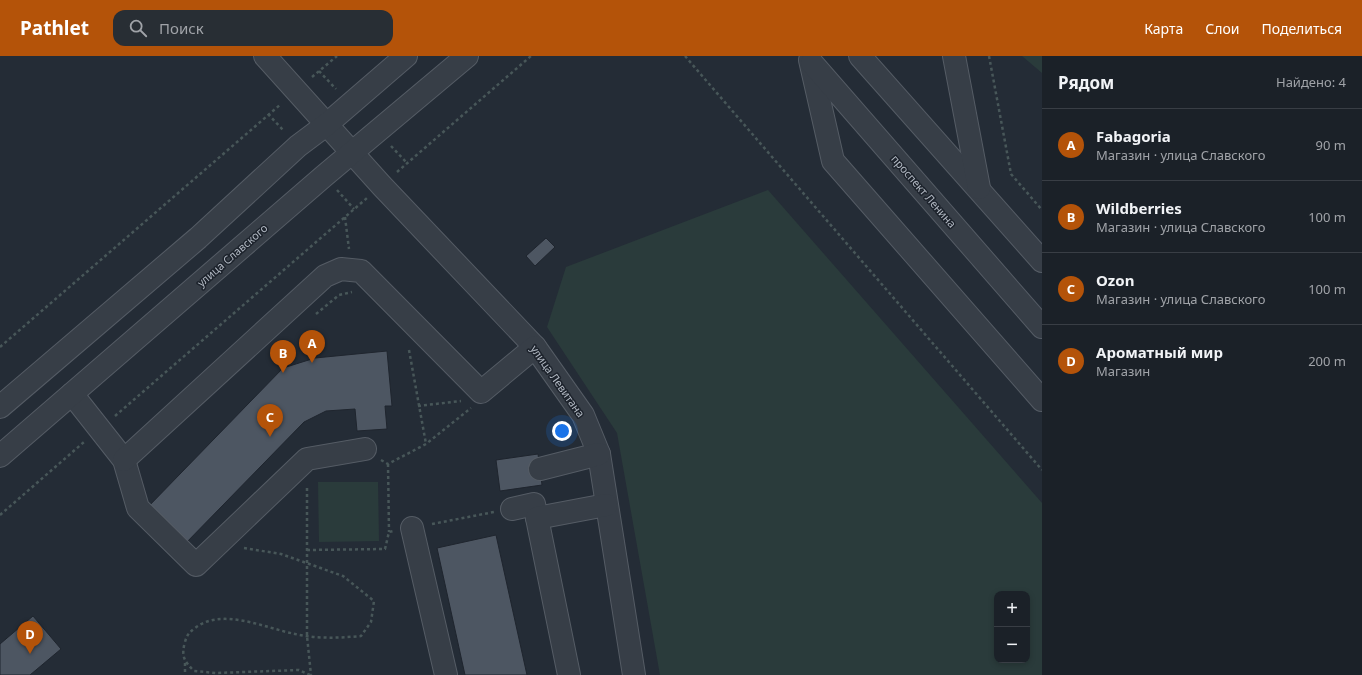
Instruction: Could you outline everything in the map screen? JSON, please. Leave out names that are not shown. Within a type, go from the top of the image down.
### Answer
[{"type":"street","name":"улица Левитана","points":[[265,56],[382,186],[535,347],[583,415],[599,454],[634,675]]},
{"type":"street","points":[[0,407],[198,238],[298,146],[326,125],[406,56]]},
{"type":"street","name":"улица Славского","points":[[0,456],[467,56]]},
{"type":"street","points":[[860,56],[979,188],[1042,261]]},
{"type":"street","points":[[954,56],[979,188]]},
{"type":"street","points":[[808,58],[833,161],[1042,400]]},
{"type":"street","name":"проспект Ленина","points":[[808,58],[1042,327]]},
{"type":"street","points":[[124,460],[325,276],[341,269],[361,271],[471,402],[535,347]]},
{"type":"street","points":[[72,394],[124,460],[138,508],[196,565],[307,459],[365,449]]},
{"type":"street","points":[[540,469],[599,454]]},
{"type":"street","points":[[512,509],[534,504],[569,675]]},
{"type":"street","points":[[537,518],[606,505]]},
{"type":"street","points":[[412,528],[446,675]]},
{"type":"path","points":[[0,347],[337,56]]},
{"type":"path","points":[[0,515],[531,56]]},
{"type":"path","points":[[685,56],[1042,470]]},
{"type":"path","points":[[989,56],[1011,174],[1042,210]]},
{"type":"path","points":[[310,319],[339,295],[352,292],[358,294]]},
{"type":"path","points":[[409,345],[418,406],[426,444]]},
{"type":"path","points":[[418,406],[471,402]]},
{"type":"path","points":[[388,464],[426,444],[471,402]]},
{"type":"path","points":[[365,449],[388,464]]},
{"type":"path","points":[[185,662],[194,671],[216,674],[298,670],[311,675],[307,636],[307,459]]},
{"type":"path","points":[[388,464],[389,532]]},
{"type":"path","points":[[185,675],[183,649],[187,635],[204,621],[239,619],[295,634],[331,639],[361,636],[371,622],[374,601],[343,576],[281,554],[217,544]]},
{"type":"shaded area","points":[[1022,56],[1042,56],[1042,73]]},
{"type":"shaded area","points":[[768,190],[1042,503],[1042,675],[660,675],[617,433],[547,327],[566,267]]},
{"type":"shaded area","points":[[318,482],[378,482],[379,541],[319,542]]},
{"type":"building","points":[[546,238],[555,247],[535,266],[526,256]]},
{"type":"building","points":[[387,351],[392,406],[385,406],[387,429],[357,431],[355,409],[326,411],[304,422],[184,545],[146,509],[283,368],[315,358]]},
{"type":"building","points":[[538,454],[542,485],[500,491],[496,460]]},
{"type":"building","points":[[496,535],[527,675],[465,675],[437,548]]},
{"type":"building","points":[[33,616],[61,649],[30,675],[0,675],[0,644]]},
{"type":"place","name":"Fabagoria","points":[[312,363]]},
{"type":"place","name":"Wildberries","points":[[283,373]]},
{"type":"place","name":"Ozon","points":[[270,437]]},
{"type":"place","name":"Ароматный мир","points":[[30,654]]}]
